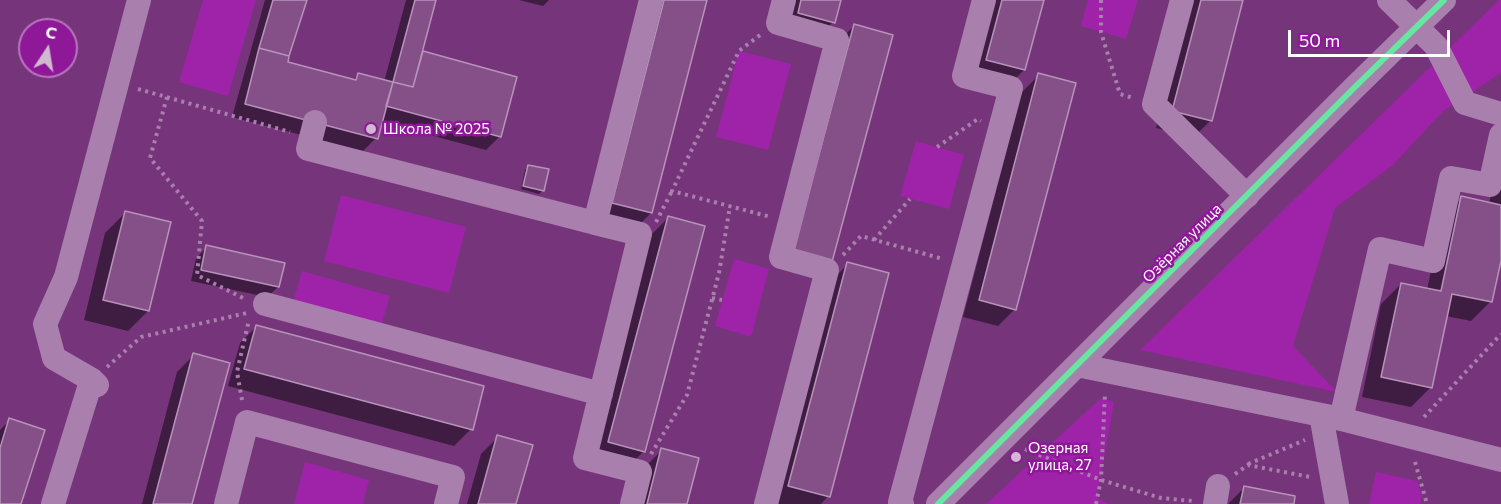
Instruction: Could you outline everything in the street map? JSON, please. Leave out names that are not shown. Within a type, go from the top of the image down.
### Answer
[{"type":"street","points":[[53,504],[88,388],[97,385],[93,380],[54,358],[45,324],[66,277],[139,0]]},
{"type":"street","points":[[595,223],[651,0]]},
{"type":"street","points":[[902,504],[900,502],[1011,88],[964,76],[984,0]]},
{"type":"street","points":[[1182,0],[1154,104],[1247,196]]},
{"type":"street","points":[[1389,0],[1436,46],[1466,103],[1501,114]]},
{"type":"street","name":"Озёрная улица","points":[[938,504],[1444,0]]},
{"type":"street","points":[[766,504],[827,270],[781,257],[837,40],[781,11]]},
{"type":"street","points":[[313,130],[308,149],[640,234],[585,458],[640,472],[632,504]]},
{"type":"street","points":[[1334,493],[1328,422],[1380,249],[1433,261],[1451,178],[1490,186],[1501,135]]},
{"type":"street","points":[[265,303],[601,394]]},
{"type":"street","points":[[1077,365],[1328,422],[1407,436],[1501,460]]},
{"type":"street","points":[[226,504],[246,422],[453,477],[446,504]]},
{"type":"path","points":[[1101,0],[1101,32],[1120,94],[1154,104]]},
{"type":"path","points":[[640,234],[657,221],[739,51],[781,11]]},
{"type":"path","points":[[129,87],[313,130]]},
{"type":"path","points":[[167,97],[150,158],[202,221],[197,275],[254,303],[265,303]]},
{"type":"path","points":[[937,147],[978,119]]},
{"type":"path","points":[[672,191],[763,215]]},
{"type":"path","points":[[874,240],[910,199]]},
{"type":"path","points":[[640,472],[687,395],[719,273],[730,206]]},
{"type":"path","points":[[827,270],[839,268],[844,253],[861,236],[936,257]]},
{"type":"path","points":[[712,298],[722,300]]},
{"type":"path","points":[[93,380],[141,337],[251,312],[237,372],[246,422]]},
{"type":"path","points":[[1427,504],[1407,436],[1501,334]]},
{"type":"path","points":[[1096,504],[1101,480],[1107,371]]},
{"type":"path","points":[[1025,449],[1101,480],[1161,498],[1210,497],[1248,465],[1328,422]]},
{"type":"path","points":[[1248,465],[1334,493]]},
{"type":"shaded area","points":[[203,0],[256,0],[228,96],[179,82]]},
{"type":"shaded area","points":[[1088,0],[1138,0],[1126,39],[1081,26]]},
{"type":"shaded area","points":[[1501,0],[1501,73],[1443,111],[1393,165],[1335,208],[1293,346],[1337,392],[1140,350]]},
{"type":"shaded area","points":[[739,51],[791,64],[768,150],[716,137]]},
{"type":"shaded area","points":[[916,141],[964,155],[949,209],[900,196]]},
{"type":"shaded area","points":[[341,195],[466,227],[449,293],[324,261]]},
{"type":"shaded area","points":[[734,259],[769,269],[751,337],[715,326]]},
{"type":"shaded area","points":[[302,271],[390,296],[381,326],[293,302]]},
{"type":"shaded area","points":[[1101,398],[1114,402],[1097,498],[1109,504],[986,504]]},
{"type":"shaded area","points":[[305,462],[369,480],[363,504],[294,504]]},
{"type":"shaded area","points":[[1376,472],[1417,481],[1422,496],[1420,504],[1369,504]]},
{"type":"building","points":[[273,0],[307,0],[289,56],[259,48]]},
{"type":"building","points":[[415,0],[436,0],[413,87],[393,82]]},
{"type":"building","points":[[664,0],[707,0],[652,213],[612,203]]},
{"type":"building","points":[[801,0],[841,0],[835,23],[798,13]]},
{"type":"building","points":[[1002,0],[1044,0],[1025,70],[986,60]]},
{"type":"building","points":[[1201,0],[1243,0],[1212,121],[1172,111]]},
{"type":"building","points":[[854,24],[893,35],[832,262],[793,251]]},
{"type":"building","points":[[259,48],[289,56],[288,62],[356,80],[358,73],[393,82],[378,139],[245,104]]},
{"type":"building","points":[[423,51],[517,77],[501,137],[386,106],[393,82],[413,87]]},
{"type":"building","points":[[1038,73],[1076,83],[1016,310],[979,300]]},
{"type":"building","points":[[528,165],[549,169],[544,191],[523,186]]},
{"type":"building","points":[[1461,196],[1501,205],[1501,261],[1492,302],[1452,294],[1432,388],[1381,377],[1401,283],[1441,291]]},
{"type":"building","points":[[125,211],[171,222],[149,311],[103,300]]},
{"type":"building","points":[[668,216],[705,226],[645,452],[608,442]]},
{"type":"building","points":[[206,245],[285,263],[279,287],[201,270]]},
{"type":"building","points":[[847,262],[889,273],[830,497],[788,486]]},
{"type":"building","points":[[256,325],[484,386],[473,430],[244,369]]},
{"type":"building","points":[[193,353],[230,363],[192,504],[153,504]]},
{"type":"building","points":[[9,418],[45,430],[21,504],[0,504],[0,448]]},
{"type":"building","points":[[497,435],[533,445],[516,504],[478,504]]},
{"type":"building","points":[[661,448],[699,458],[687,504],[647,504]]},
{"type":"building","points":[[1244,486],[1295,496],[1294,504],[1240,504]]},
{"type":"cycle path","points":[[938,504],[1444,0]]},
{"type":"place","name":"Школа № 2025","points":[[371,129]]},
{"type":"place","name":"Озерная улица, 27","points":[[1016,457]]}]
